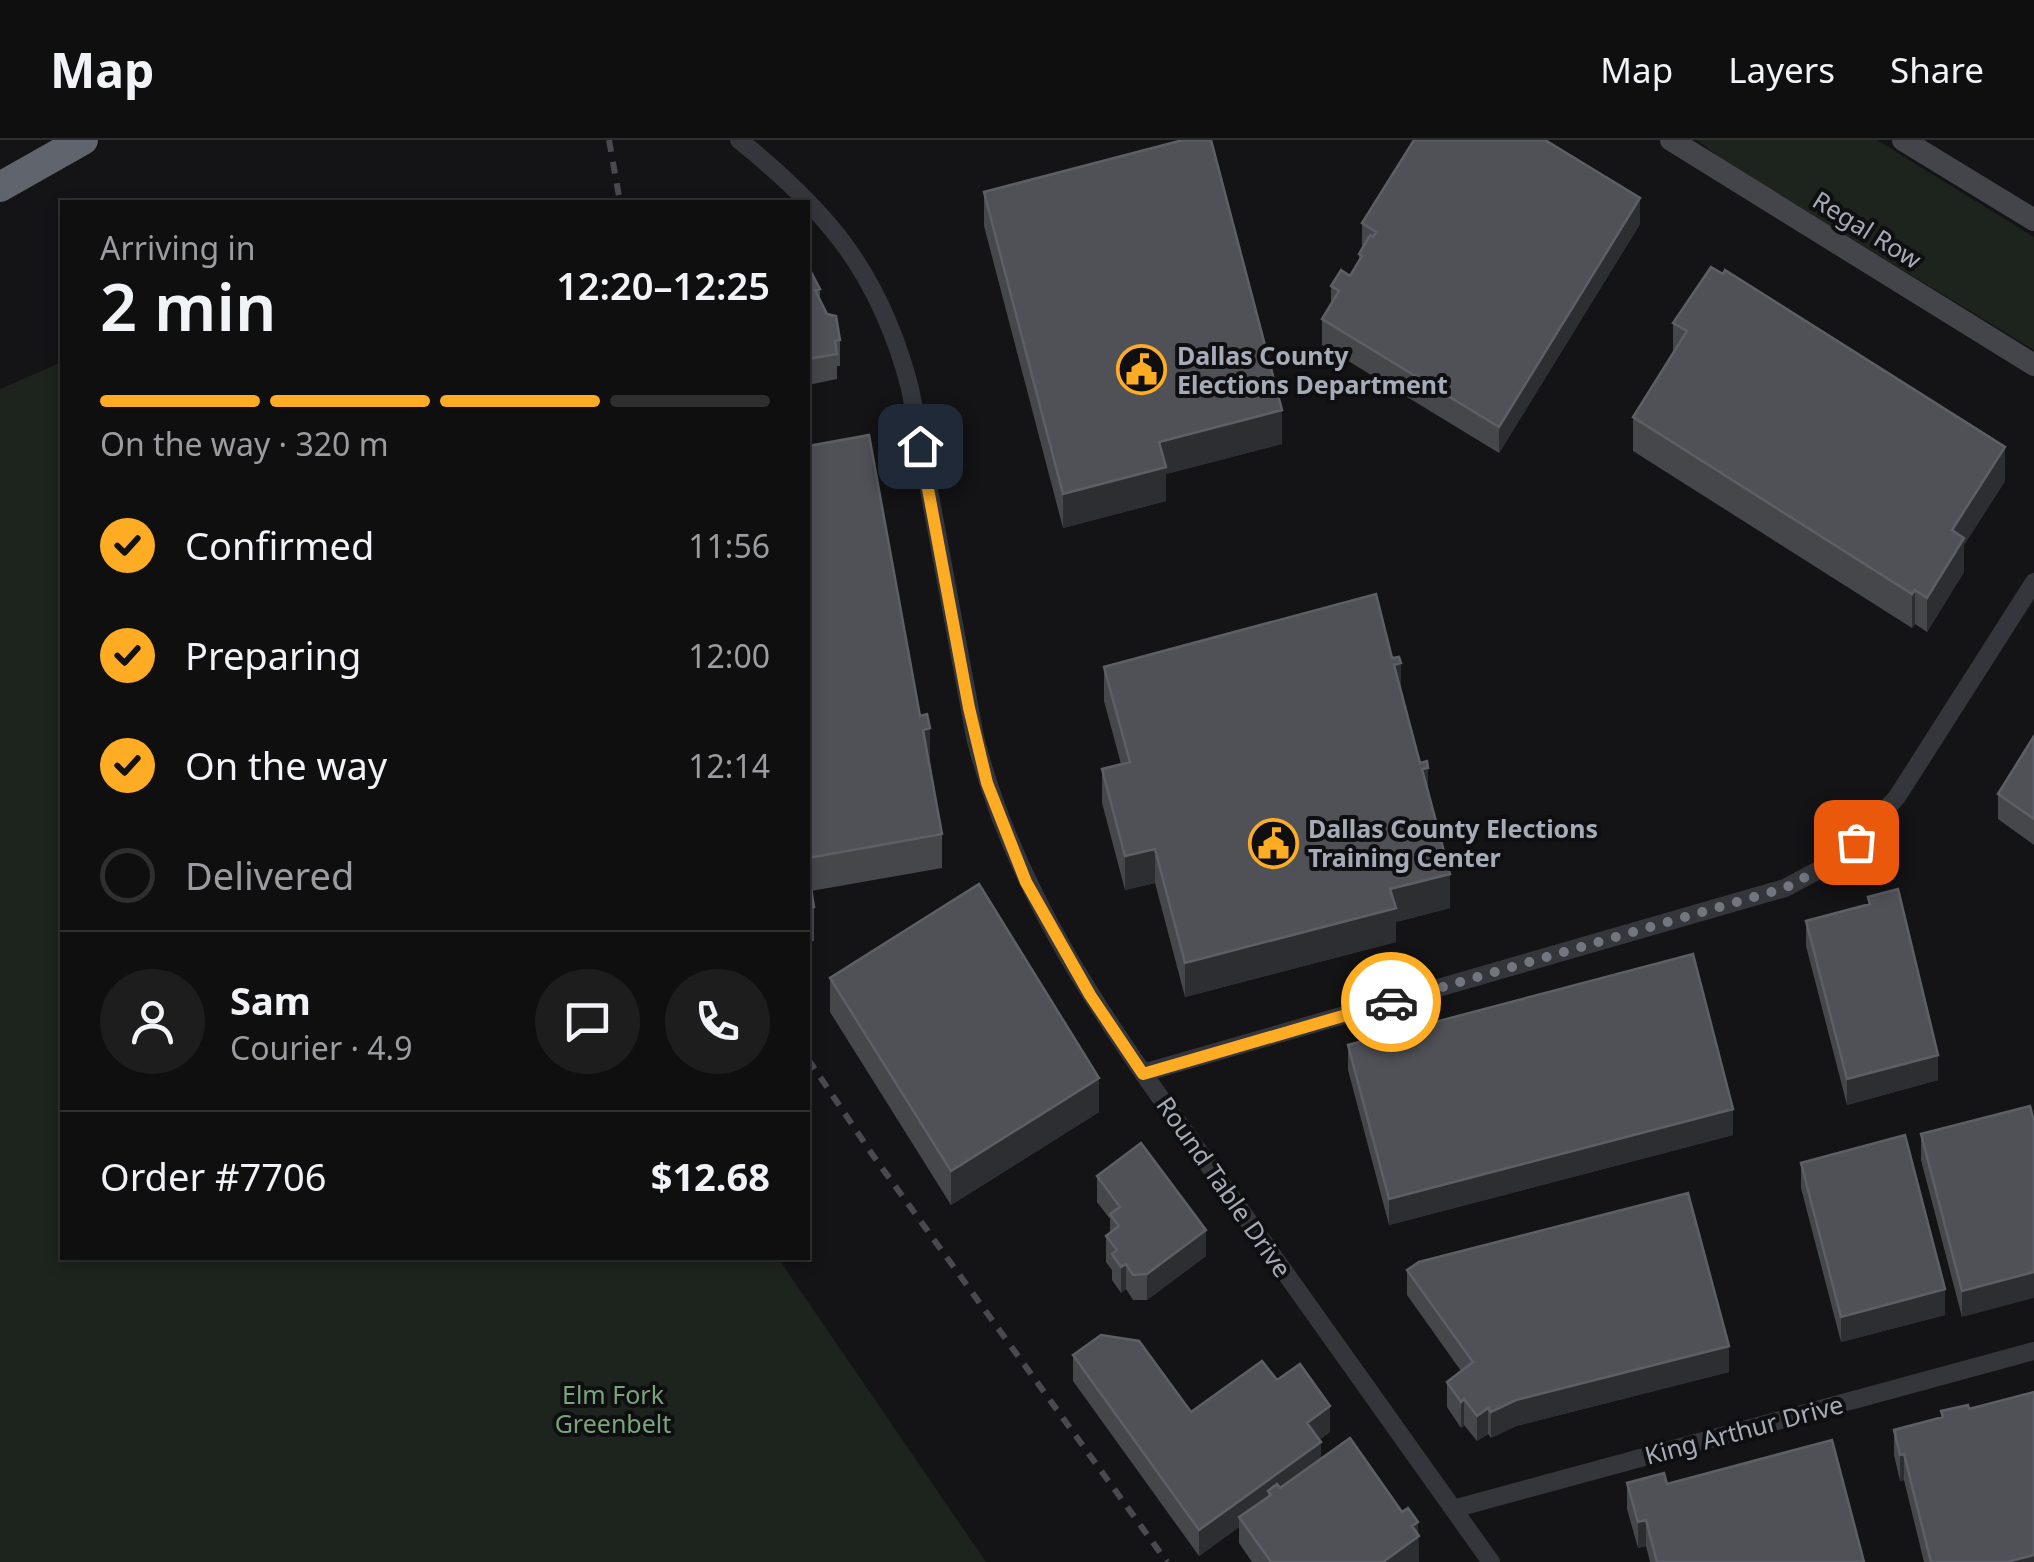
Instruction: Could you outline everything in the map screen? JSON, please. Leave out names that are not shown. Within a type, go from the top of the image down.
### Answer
[{"type":"highway","points":[[0,187],[83,140]]},
{"type":"main road","name":"Regal Row","points":[[1671,140],[2034,365]]},
{"type":"main road","points":[[1903,140],[2034,220]]},
{"type":"street","name":"Round Table Drive","points":[[740,140],[807,200]]},
{"type":"street","name":"Round Table Drive","points":[[810,203],[835,229],[859,264],[886,316],[910,388],[969,708],[987,783],[1026,882],[1090,995],[1143,1074],[1491,1562]]},
{"type":"street","points":[[1143,1074],[1785,888],[1828,865],[1866,835],[1897,797],[2034,582]]},
{"type":"street","name":"King Arthur Drive","points":[[1454,1509],[2034,1351]]},
{"type":"green space","points":[[1697,140],[1877,140],[2034,237],[2034,350],[1723,160]]},
{"type":"green space","name":"Elm Fork Greenbelt","points":[[60,363],[60,1260],[779,1260],[986,1562],[0,1562],[0,389]]},
{"type":"building","name":"Dallas County Elections Department","points":[[1183,140],[1211,140],[1282,410],[1159,442],[1166,467],[1063,494],[984,192]]},
{"type":"building","points":[[1414,140],[1545,140],[1640,198],[1499,427],[1322,319],[1339,291],[1331,286],[1341,270],[1350,276],[1370,235],[1373,237],[1376,232],[1362,223]]},
{"type":"building","points":[[1711,267],[1723,274],[1725,270],[2005,447],[1952,530],[1964,538],[1927,598],[1915,590],[1912,594],[1633,417],[1687,331],[1673,323]]},
{"type":"building","points":[[810,270],[827,314],[836,316],[840,340],[835,341],[837,354],[810,359]]},
{"type":"building","points":[[869,435],[920,716],[927,714],[930,728],[923,730],[942,834],[810,858],[810,446]]},
{"type":"building","name":"Dallas County Elections Training Center","points":[[1376,594],[1392,658],[1399,657],[1401,663],[1394,665],[1420,763],[1427,761],[1428,768],[1422,769],[1450,874],[1390,889],[1396,908],[1185,963],[1155,849],[1125,856],[1102,769],[1130,762],[1104,667]]},
{"type":"building","points":[[2034,736],[2034,819],[1998,794]]},
{"type":"building","points":[[979,884],[1099,1078],[951,1171],[830,978]]},
{"type":"building","points":[[1898,889],[1938,1055],[1847,1079],[1806,921],[1870,904],[1868,897]]},
{"type":"building","points":[[1693,954],[1733,1109],[1389,1199],[1348,1045]]},
{"type":"building","points":[[2030,1106],[2034,1121],[2034,1272],[1962,1291],[1921,1134]]},
{"type":"building","points":[[1905,1135],[1945,1289],[1841,1317],[1801,1163]]},
{"type":"building","points":[[1141,1143],[1206,1230],[1147,1274],[1133,1275],[1112,1254],[1117,1250],[1106,1236],[1119,1226],[1110,1214],[1120,1207],[1097,1176]]},
{"type":"building","points":[[1688,1193],[1729,1346],[1516,1400],[1491,1412],[1488,1408],[1477,1416],[1464,1399],[1461,1402],[1447,1382],[1473,1362],[1407,1270],[1419,1262]]},
{"type":"building","points":[[1101,1335],[1139,1341],[1191,1412],[1262,1361],[1277,1380],[1300,1364],[1330,1406],[1307,1423],[1321,1442],[1199,1530],[1073,1355]]},
{"type":"building","points":[[2034,1392],[2034,1555],[2007,1562],[1931,1562],[1904,1454],[1900,1455],[1894,1430],[1943,1417],[1941,1411],[1968,1405],[1969,1409]]},
{"type":"building","points":[[1350,1438],[1402,1512],[1408,1508],[1418,1522],[1412,1526],[1419,1536],[1383,1562],[1271,1562],[1239,1517],[1271,1495],[1268,1491],[1277,1484],[1280,1488]]},
{"type":"building","points":[[1832,1440],[1864,1562],[1657,1562],[1646,1520],[1638,1522],[1627,1483],[1664,1473],[1667,1484]]},
{"type":"railway","points":[[609,140],[620,200]]},
{"type":"railway","points":[[810,1062],[872,1154],[1167,1562]]},
{"type":"way so far","points":[[1391,1002],[1785,888],[1828,865],[1856,842]]},
{"type":"place","name":"Dallas County Elections Department","points":[[1142,370]]},
{"type":"place","name":"Dallas County Elections Training Center","points":[[1273,843]]},
{"type":"route","points":[[920,446],[969,708],[987,783],[1026,882],[1090,995],[1143,1074],[1391,1002]]}]
